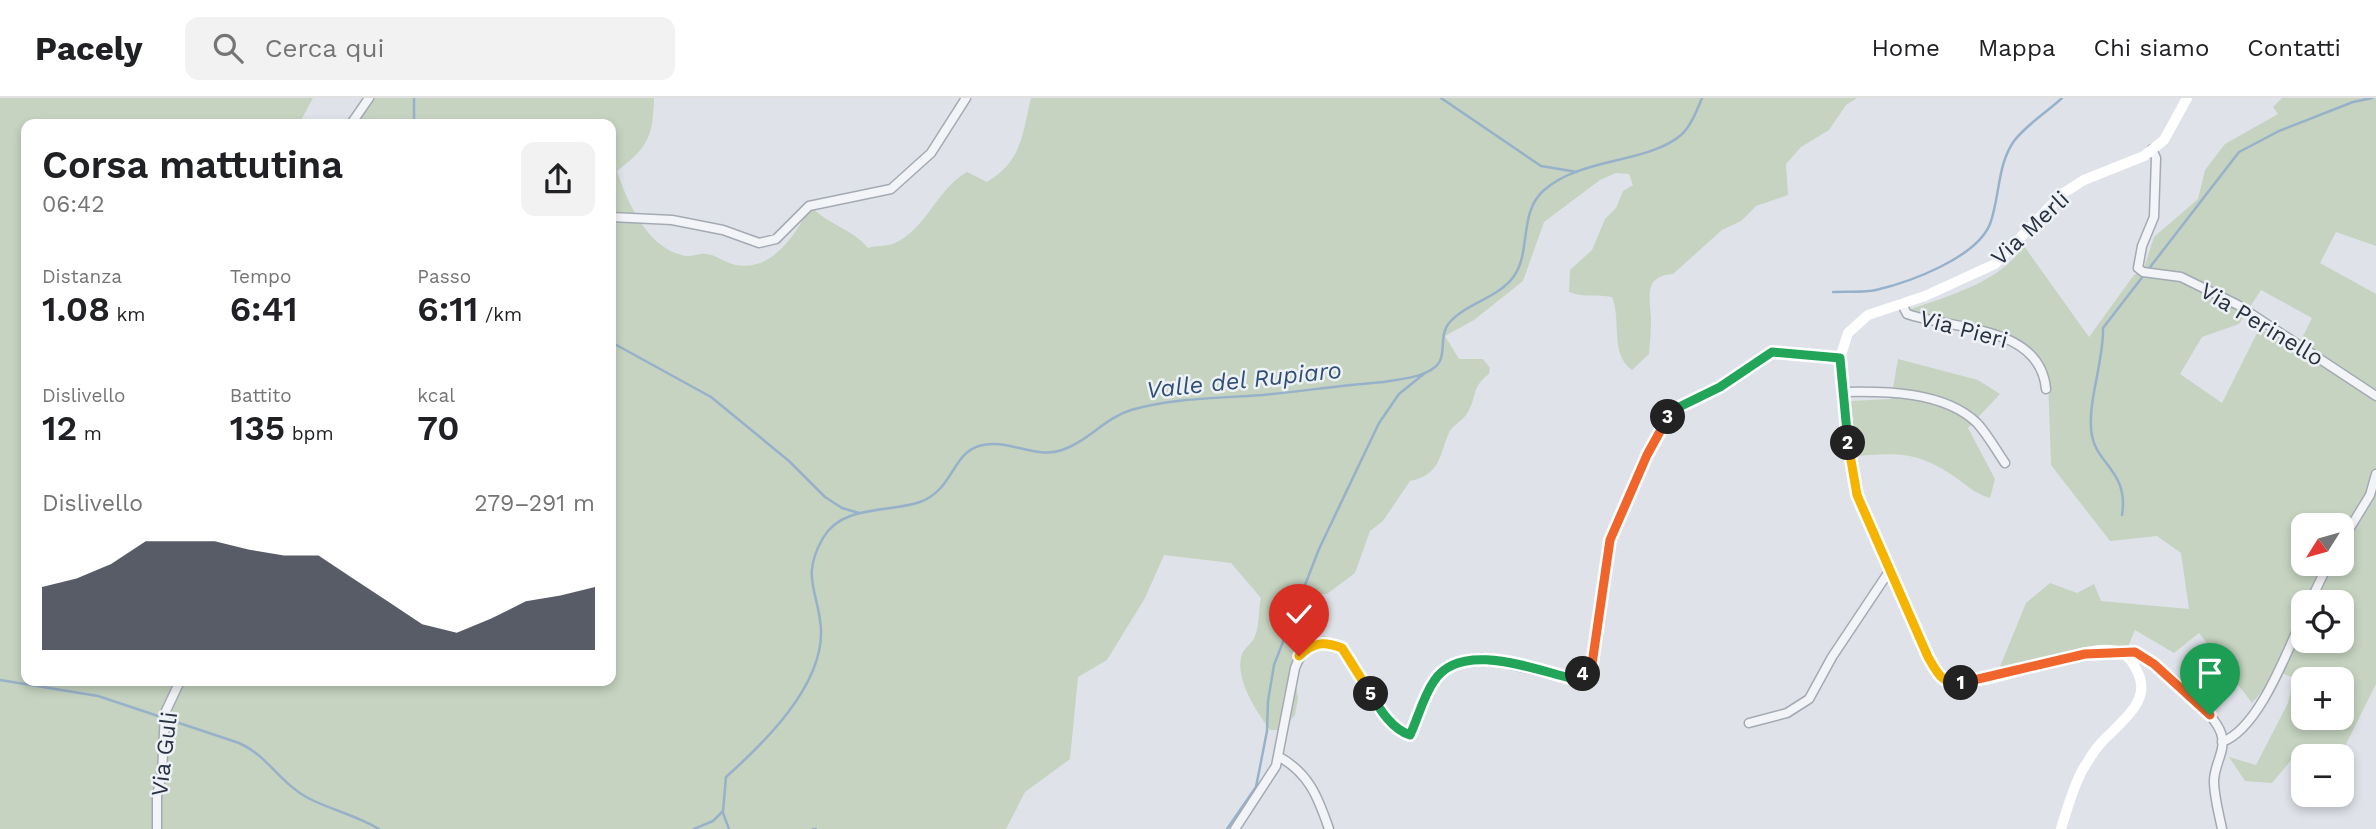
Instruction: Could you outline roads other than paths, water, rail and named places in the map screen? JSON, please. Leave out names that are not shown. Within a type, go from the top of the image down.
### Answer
[{"type":"street","points":[[354,119],[369,98]]},
{"type":"street","points":[[616,217],[672,220],[723,230],[759,243],[776,239],[809,206],[891,189],[931,153],[966,98]]},
{"type":"street","name":"Via Merli","points":[[1925,296],[1995,264],[2062,194],[2084,180],[2144,156],[2164,140],[2187,98]]},
{"type":"street","name":"Via Perinello","points":[[2152,149],[2156,158],[2154,217],[2137,261],[2138,268],[2181,277],[2238,304],[2376,396]]},
{"type":"street","name":"Via Pieri","points":[[1925,296],[1868,315],[1848,333],[1840,358],[1842,392],[1857,495],[1928,657],[1940,678],[1951,684],[1972,683],[2085,654],[2121,653]]},
{"type":"street","name":"Via Pieri","points":[[1902,304],[1907,314],[1986,332],[2025,348],[2041,365],[2046,389]]},
{"type":"street","points":[[1234,829],[1276,766],[1299,656],[1317,643],[1324,642],[1342,648],[1384,715],[1403,733],[1410,735],[1434,680],[1448,666],[1482,658],[1570,678],[1591,671],[1610,540],[1647,455],[1671,411],[1720,387],[1772,352],[1840,358]]},
{"type":"street","points":[[1842,392],[1906,395],[1959,411],[1985,432],[2005,463]]},
{"type":"street","points":[[2354,521],[2370,495],[2376,474]]},
{"type":"street","points":[[1749,723],[1787,713],[1809,699],[1832,657],[1889,570]]},
{"type":"street","points":[[2222,742],[2232,738],[2252,717],[2291,641]]},
{"type":"street","points":[[2121,653],[2135,652],[2154,664],[2210,715],[2221,733],[2222,742],[2214,779],[2222,829]]},
{"type":"street","points":[[2061,829],[2082,772],[2100,744],[2137,705],[2143,683],[2134,665],[2121,653]]},
{"type":"street","name":"Via Guli","points":[[157,829],[165,713],[178,686]]},
{"type":"street","points":[[1278,756],[1295,765],[1315,790],[1329,829]]},
{"type":"waterway","points":[[414,98],[414,119]]},
{"type":"waterway","points":[[1441,98],[1541,166],[1577,172]]},
{"type":"waterway","name":"Valle del Rupiaro","points":[[694,829],[713,821],[723,811],[726,777],[789,712],[812,672],[819,651],[821,630],[813,584],[813,564],[823,538],[832,527],[854,515],[908,505],[931,496],[946,481],[963,456],[979,446],[1000,444],[1031,451],[1052,452],[1080,442],[1113,418],[1147,406],[1384,382],[1424,374],[1439,363],[1444,334],[1449,323],[1464,310],[1500,290],[1514,276],[1522,256],[1531,210],[1543,191],[1575,172],[1667,144],[1688,127],[1702,98]]},
{"type":"waterway","points":[[1833,292],[1871,291],[1906,281],[1940,267],[1971,248],[1990,224],[2008,150],[2019,135],[2062,98]]},
{"type":"waterway","points":[[2122,515],[2121,488],[2095,446],[2092,436],[2091,411],[2103,328],[2239,152],[2279,131],[2353,102],[2372,98]]},
{"type":"waterway","points":[[616,345],[711,397],[789,461],[825,497],[842,508],[859,513]]},
{"type":"waterway","points":[[1227,829],[1256,787],[1267,731],[1268,701],[1274,665],[1319,549],[1379,423],[1399,394],[1425,373]]},
{"type":"waterway","points":[[0,680],[21,683]]},
{"type":"waterway","points":[[37,686],[98,696],[239,743],[258,755],[298,792],[379,829]]},
{"type":"waterway","points":[[723,813],[729,829]]}]
